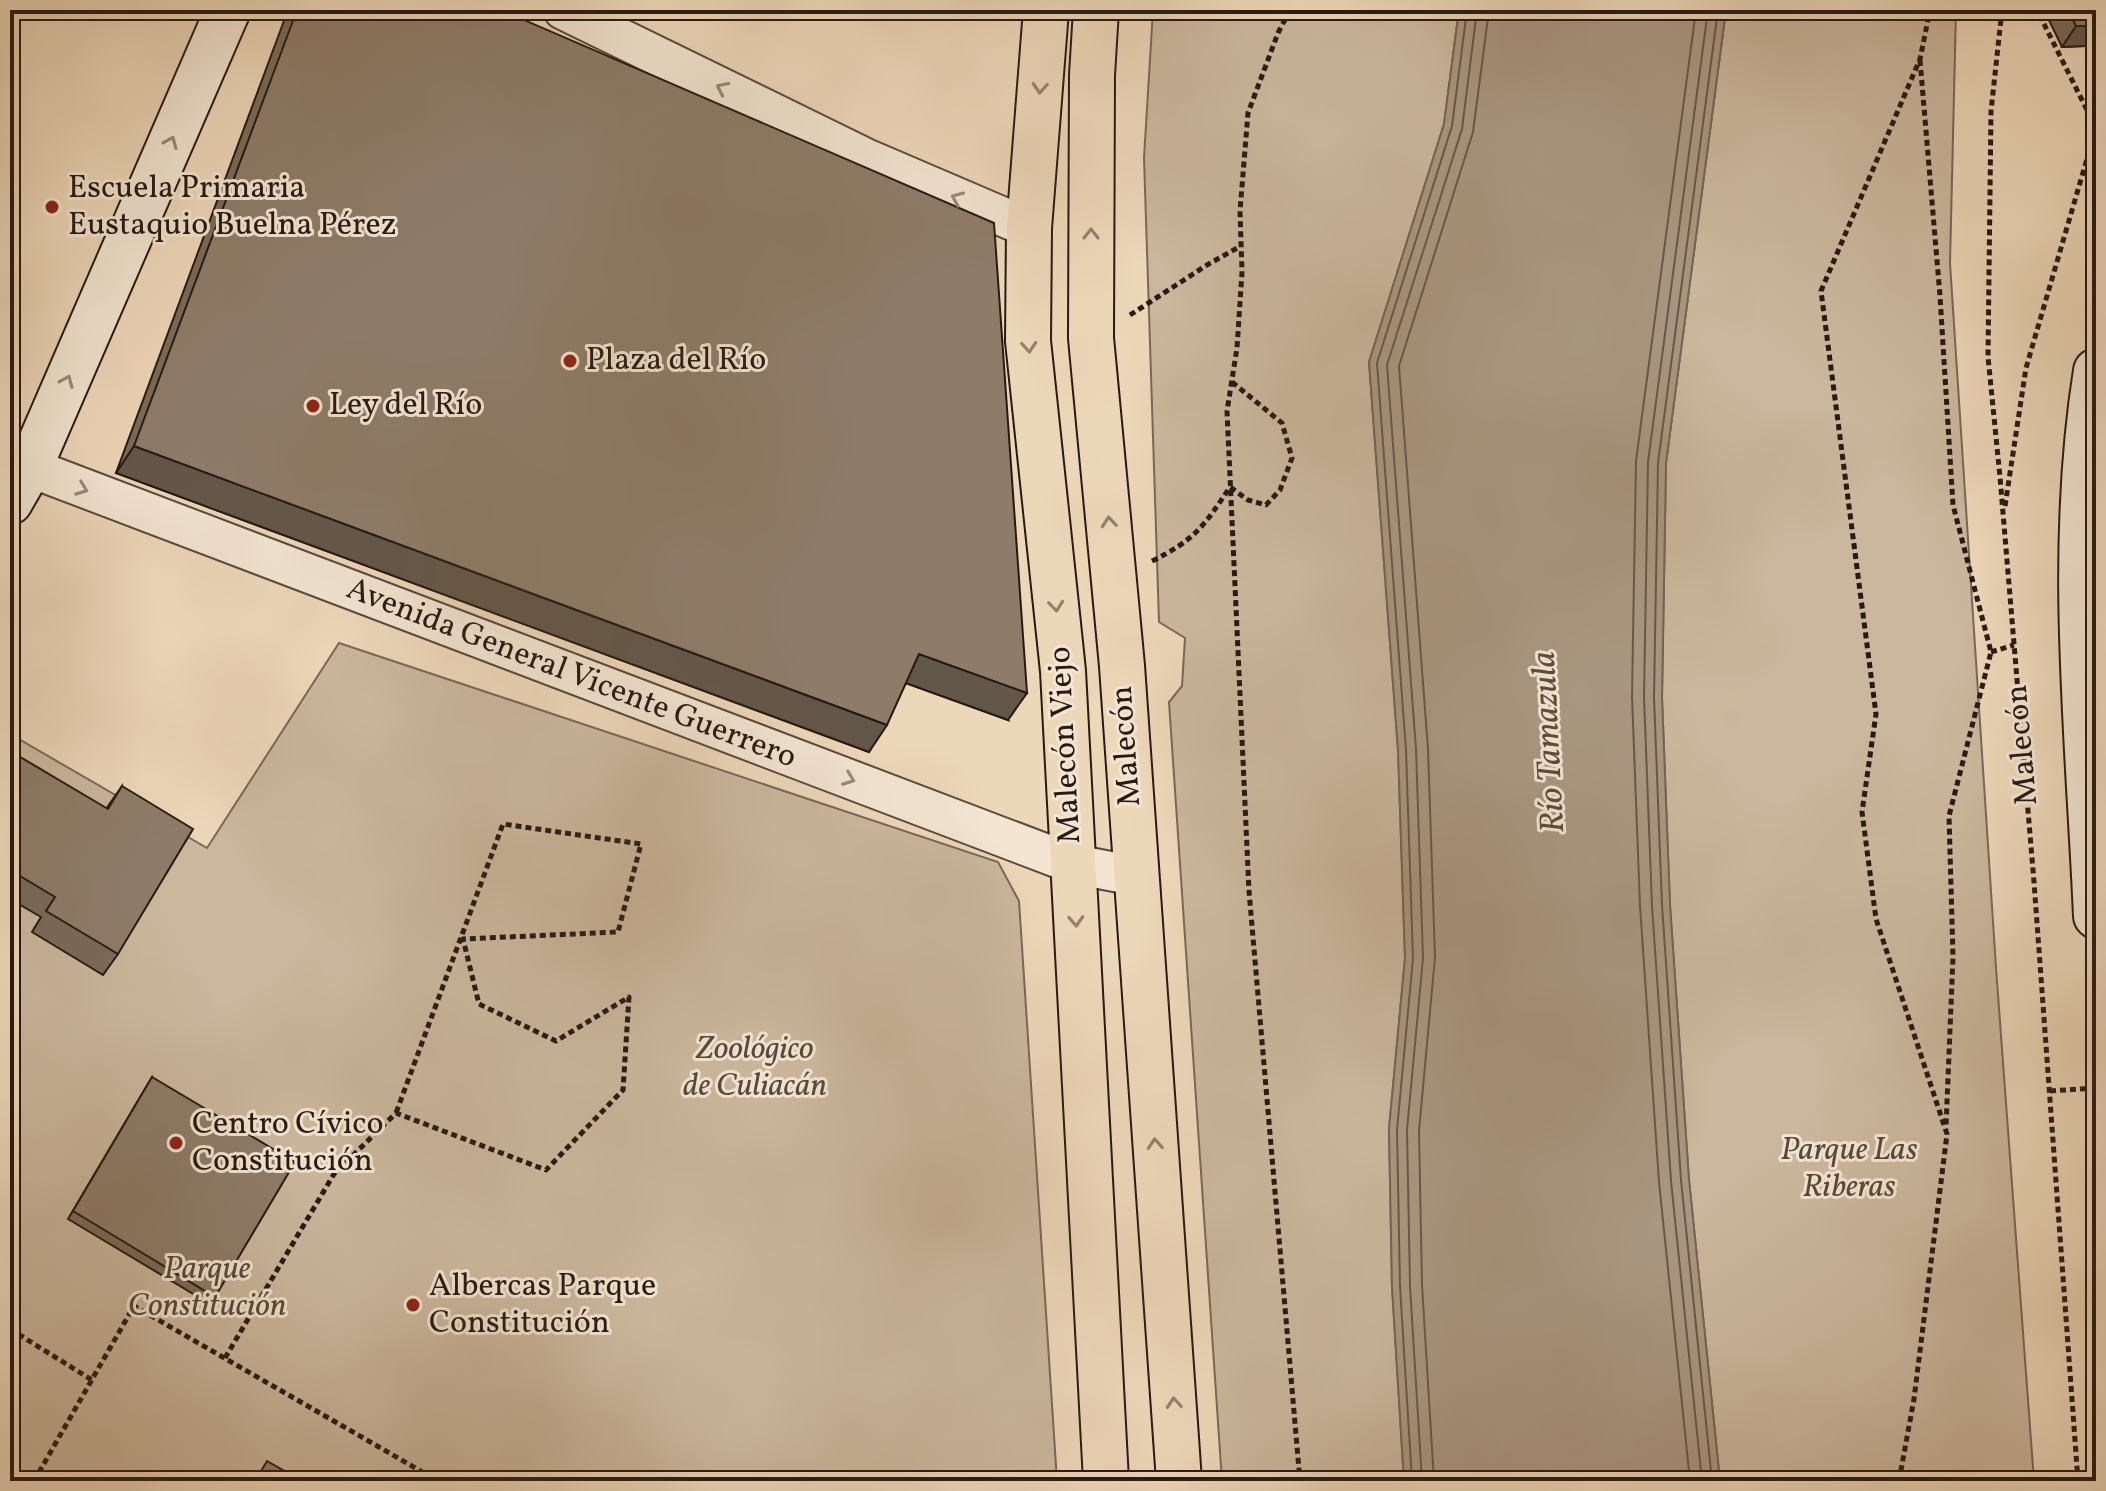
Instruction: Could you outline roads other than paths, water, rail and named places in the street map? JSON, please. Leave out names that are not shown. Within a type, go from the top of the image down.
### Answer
[{"type":"main road","points":[[16,477],[228,10]]},
{"type":"main road","name":"Malecón Viejo","points":[[1046,10],[1029,228],[1028,341],[1063,671],[1106,1481]]},
{"type":"main road","name":"Malecón","points":[[1096,10],[1092,75],[1091,338],[1114,579],[1179,1481]]},
{"type":"main road","points":[[1029,228],[1053,251],[1091,338]]},
{"type":"main road","points":[[2096,371],[2088,419],[2080,524],[2080,637],[2093,792],[2096,916]]},
{"type":"street","points":[[563,10],[868,159],[1029,228]]},
{"type":"street","name":"Avenida General Vicente Guerrero","points":[[16,477],[1073,864],[1136,876]]},
{"type":"water","name":"Río Tamazula","points":[[1459,10],[1726,10],[1666,463],[1662,698],[1670,905],[1689,1180],[1720,1481],[1404,1481],[1392,1287],[1389,1129],[1405,958],[1398,750],[1369,362],[1444,124]]},
{"type":"place","name":"Escuela Primaria Eustaquio Buelna Pérez","points":[[52,207]]},
{"type":"place","name":"Plaza del Río","points":[[570,361]]},
{"type":"place","name":"Ley del Río","points":[[313,406]]},
{"type":"place","name":"Centro Cívico Constitución","points":[[176,1143]]},
{"type":"place","name":"Albercas Parque Constitución","points":[[413,1305]]},
{"type":"park label","name":"Zoológico de Culiacán","points":[[755,1068]]},
{"type":"park label","name":"Parque Las Riberas","points":[[1849,1170]]},
{"type":"park label","name":"Parque Constitución","points":[[207,1288]]}]
